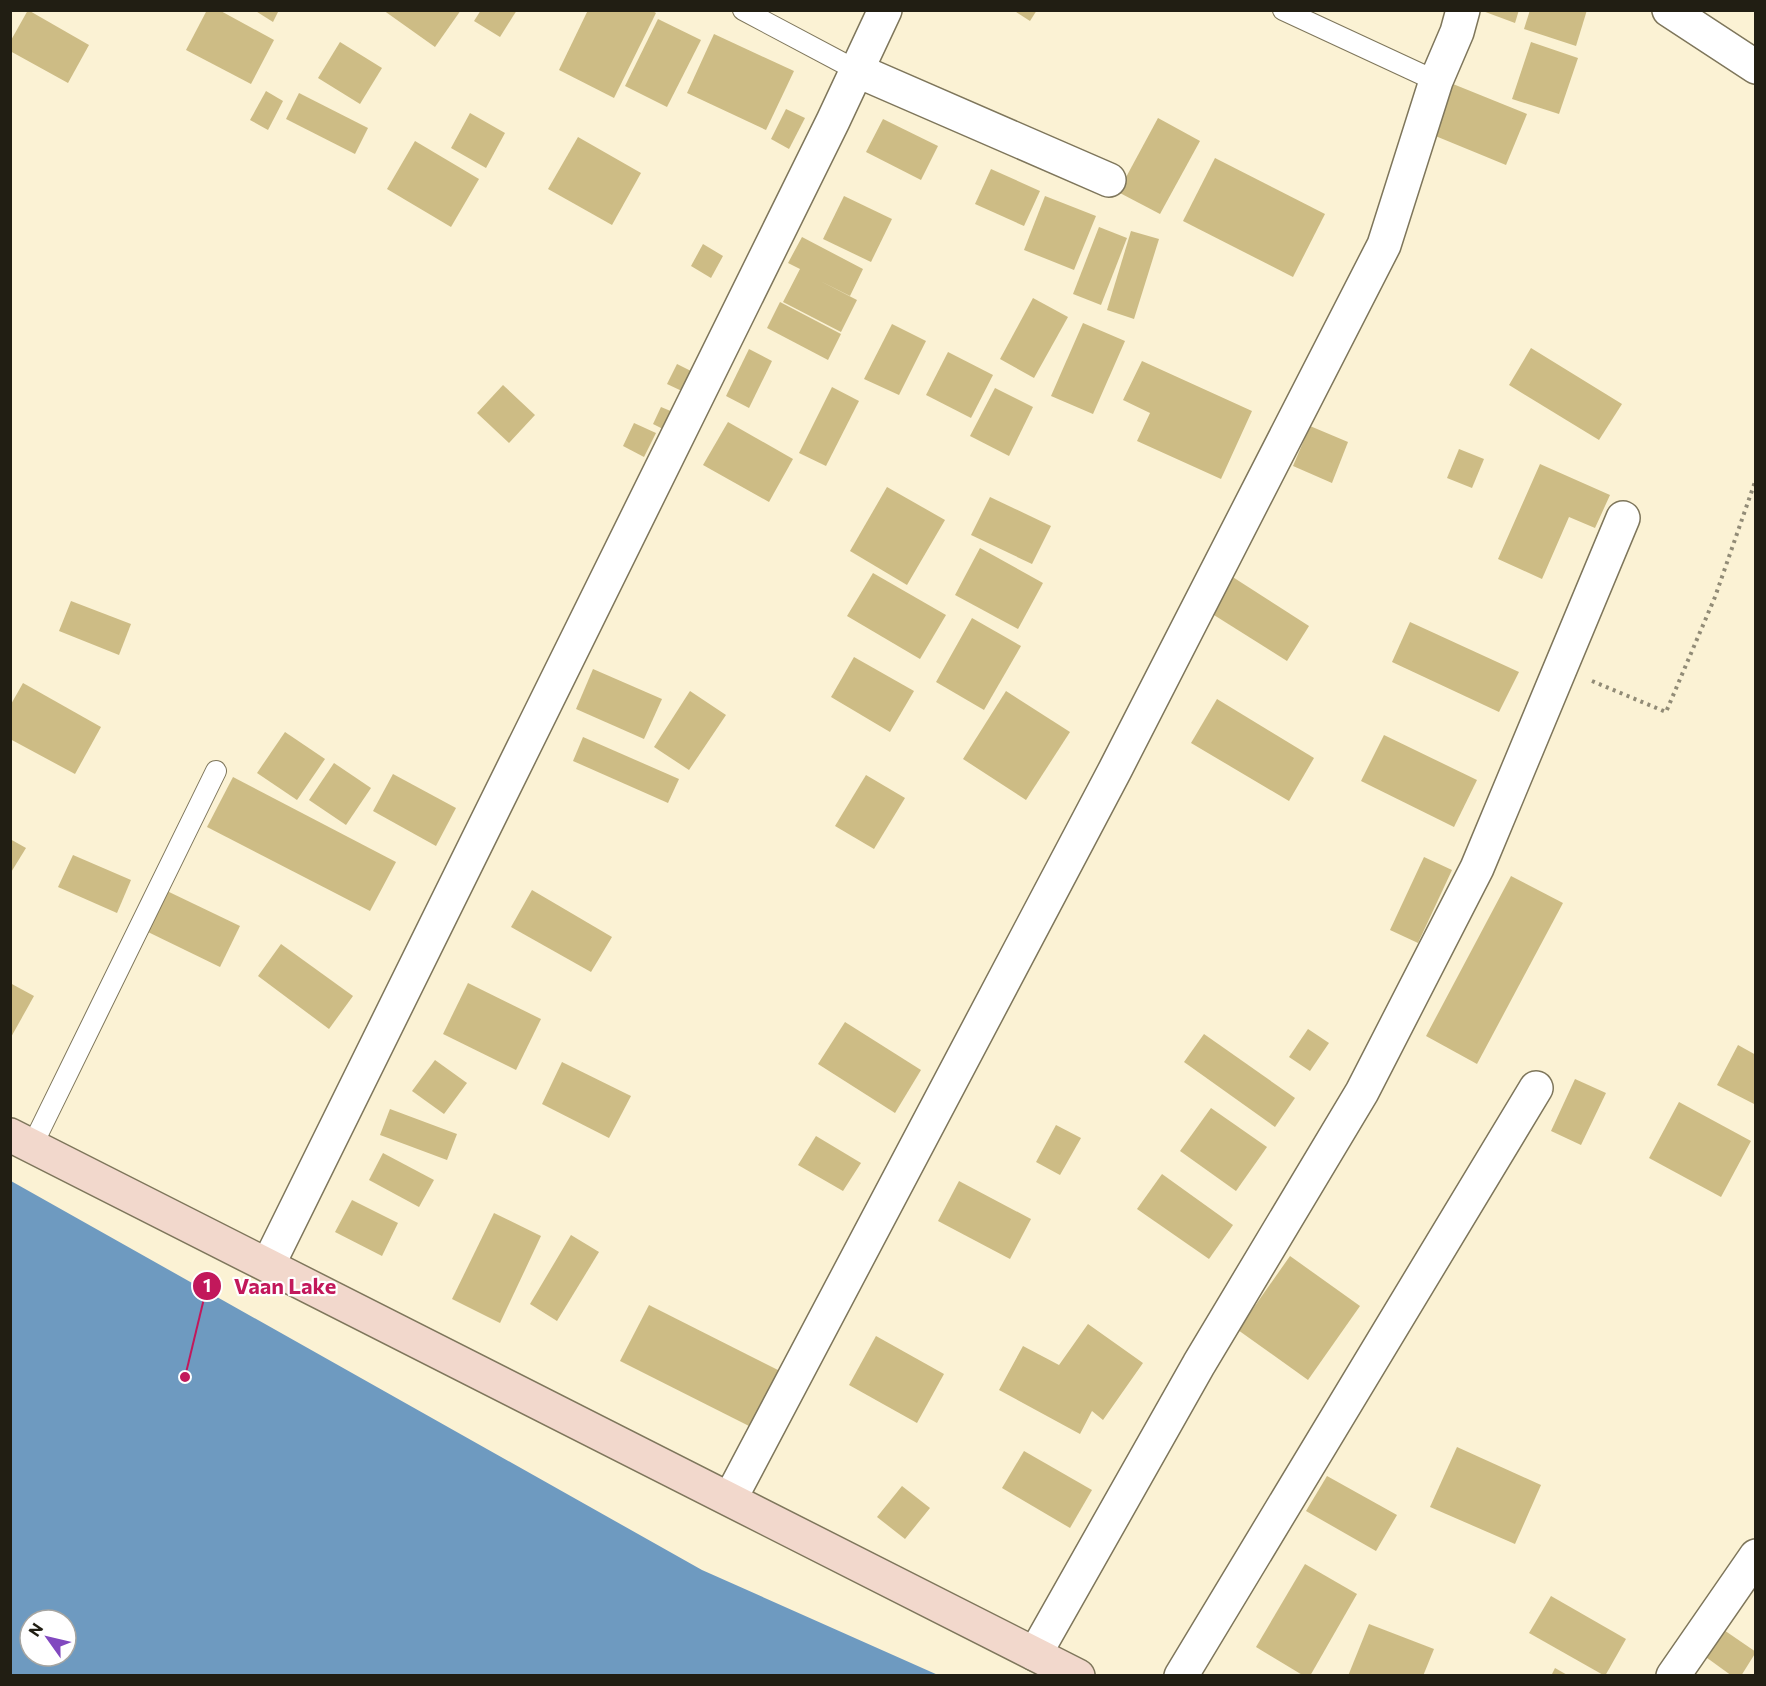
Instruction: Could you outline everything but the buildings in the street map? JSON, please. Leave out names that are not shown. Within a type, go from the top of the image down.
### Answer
[{"type":"street","points":[[268,1265],[885,10]]},
{"type":"street","points":[[730,1499],[1115,770],[1384,244],[1436,81],[1457,32],[1462,10]]},
{"type":"street","points":[[1669,10],[1755,67]]},
{"type":"street","points":[[856,70],[1109,180]]},
{"type":"street","points":[[1035,1654],[1199,1365],[1362,1092],[1476,868],[1623,518]]},
{"type":"street","points":[[1181,1676],[1536,1088]]},
{"type":"street","points":[[21,1141],[1078,1676]]},
{"type":"street","points":[[1674,1676],[1755,1556]]},
{"type":"lane","points":[[743,10],[856,70]]},
{"type":"lane","points":[[1283,10],[1436,81]]},
{"type":"lane","points":[[21,1141],[216,771]]},
{"type":"path","points":[[1560,668],[1665,712],[1715,597],[1755,479]]},
{"type":"water","points":[[11,1181],[702,1570],[938,1675],[11,1675]]},
{"type":"place","name":"Vaan Lake","points":[[185,1377]]}]
